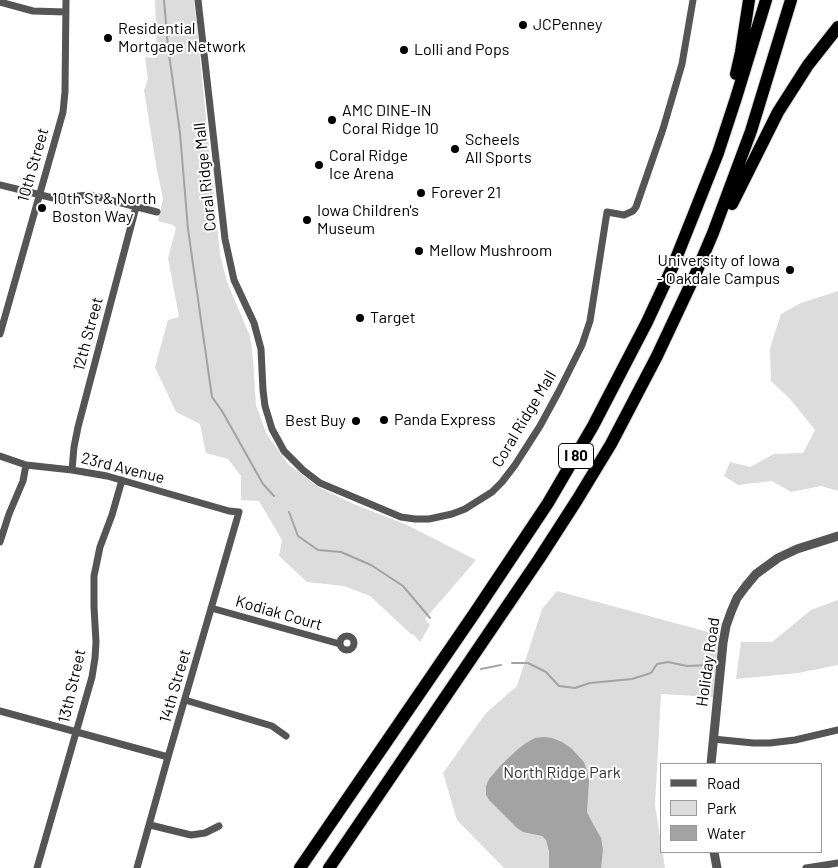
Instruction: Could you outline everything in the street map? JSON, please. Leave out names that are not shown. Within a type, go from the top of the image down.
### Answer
[{"type":"highway","points":[[696,211],[741,52],[749,0]]},
{"type":"highway","name":"I 80","points":[[300,868],[548,503],[594,426],[673,266],[696,211],[718,154],[766,0]]},
{"type":"highway","name":"I 80","points":[[329,868],[503,614],[611,444],[657,356],[713,233],[760,103],[791,0]]},
{"type":"highway","points":[[681,305],[778,112],[808,65],[838,27]]},
{"type":"street","name":"10th Street","points":[[0,334],[61,118],[64,99],[66,0]]},
{"type":"street","name":"Coral Ridge Mall","points":[[198,0],[225,239],[234,280],[254,323],[261,349],[262,390],[272,429],[284,450],[303,470],[320,483],[401,517],[415,519],[428,519],[452,514],[465,509],[492,492],[515,466],[549,410],[578,354],[590,322],[606,212],[624,215],[633,211],[636,207],[666,122],[686,42],[693,0]]},
{"type":"street","points":[[0,2],[33,11],[66,12]]},
{"type":"street","points":[[0,185],[52,198],[90,195],[157,212]]},
{"type":"street","name":"12th Street","points":[[72,470],[78,427],[136,207]]},
{"type":"street","name":"23rd Avenue","points":[[0,456],[26,465],[93,473],[229,511],[239,512]]},
{"type":"street","points":[[0,542],[23,481],[26,465]]},
{"type":"street","name":"13th Street","points":[[37,868],[92,677],[95,658],[96,626],[93,592],[96,562],[122,480]]},
{"type":"street","name":"14th Street","points":[[137,868],[239,512]]},
{"type":"street","name":"Holiday Road","points":[[711,763],[723,643],[726,626],[738,598],[756,574],[778,558],[798,549],[838,536]]},
{"type":"street","name":"Kodiak Court","points":[[212,608],[340,644]]},
{"type":"street","points":[[185,700],[272,726],[286,736]]},
{"type":"street","points":[[0,711],[168,757]]},
{"type":"street","points":[[713,739],[770,743],[795,740],[838,730]]},
{"type":"street","points":[[150,825],[191,835],[205,833],[219,826]]},
{"type":"street","points":[[714,853],[717,868]]},
{"type":"street","points":[[806,868],[838,863]]},
{"type":"green space","points":[[155,0],[194,0],[220,255],[227,282],[250,336],[256,405],[266,433],[288,464],[320,488],[356,505],[405,524],[476,560],[425,619],[430,625],[420,642],[370,596],[344,586],[307,582],[279,556],[282,540],[259,501],[241,500],[241,476],[228,459],[206,453],[200,424],[176,412],[155,367],[168,320],[179,317],[168,258],[176,228],[173,225],[158,221],[163,199],[144,90],[148,79],[145,57],[156,58],[157,55]]},
{"type":"green space","points":[[838,291],[838,491],[821,486],[791,492],[772,481],[738,485],[724,476],[730,462],[750,467],[774,454],[803,453],[815,430],[790,399],[771,381],[770,348],[781,314],[801,303]]},
{"type":"green space","name":"North Ridge Park","points":[[557,591],[719,635],[713,697],[661,694],[655,805],[660,836],[660,853],[663,853],[665,868],[504,868],[457,820],[443,773],[486,713],[517,686],[542,609]]},
{"type":"green space","points":[[838,600],[838,665],[798,673],[736,679],[741,642],[772,642],[811,610]]},
{"type":"water","points":[[544,737],[562,742],[571,748],[584,762],[589,781],[587,812],[601,838],[603,850],[601,868],[549,868],[549,851],[546,840],[542,836],[523,832],[517,828],[486,795],[486,786],[489,779],[501,765],[526,743],[535,738]]},
{"type":"waterway","points":[[164,0],[168,47],[180,133],[188,229],[212,397],[222,411],[263,484],[274,496]]},
{"type":"waterway","points":[[289,512],[298,536],[318,550],[341,552],[371,565],[403,586],[430,618]]},
{"type":"waterway","points":[[512,663],[528,663],[546,672],[559,686],[575,688],[590,683],[632,679],[651,673],[657,664],[668,662],[687,666],[710,665]]},
{"type":"waterway","points":[[481,669],[501,665]]},
{"type":"place","name":"JCPenney","points":[[523,25]]},
{"type":"place","name":"Residential Mortgage Network","points":[[108,38]]},
{"type":"place","name":"Lolli and Pops","points":[[404,50]]},
{"type":"place","name":"AMC DINE-IN Coral Ridge 10","points":[[332,120]]},
{"type":"place","name":"Scheels All Sports","points":[[455,149]]},
{"type":"place","name":"Coral Ridge Ice Arena","points":[[319,165]]},
{"type":"place","name":"Forever 21","points":[[421,193]]},
{"type":"place","name":"10th St & North Boston Way","points":[[42,208]]},
{"type":"place","name":"Iowa Children's Museum","points":[[307,220]]},
{"type":"place","name":"Mellow Mushroom","points":[[419,251]]},
{"type":"place","name":"University of Iowa - Oakdale Campus","points":[[790,270]]},
{"type":"place","name":"Target","points":[[360,318]]},
{"type":"place","name":"Panda Express","points":[[384,420]]},
{"type":"place","name":"Best Buy","points":[[356,421]]}]
